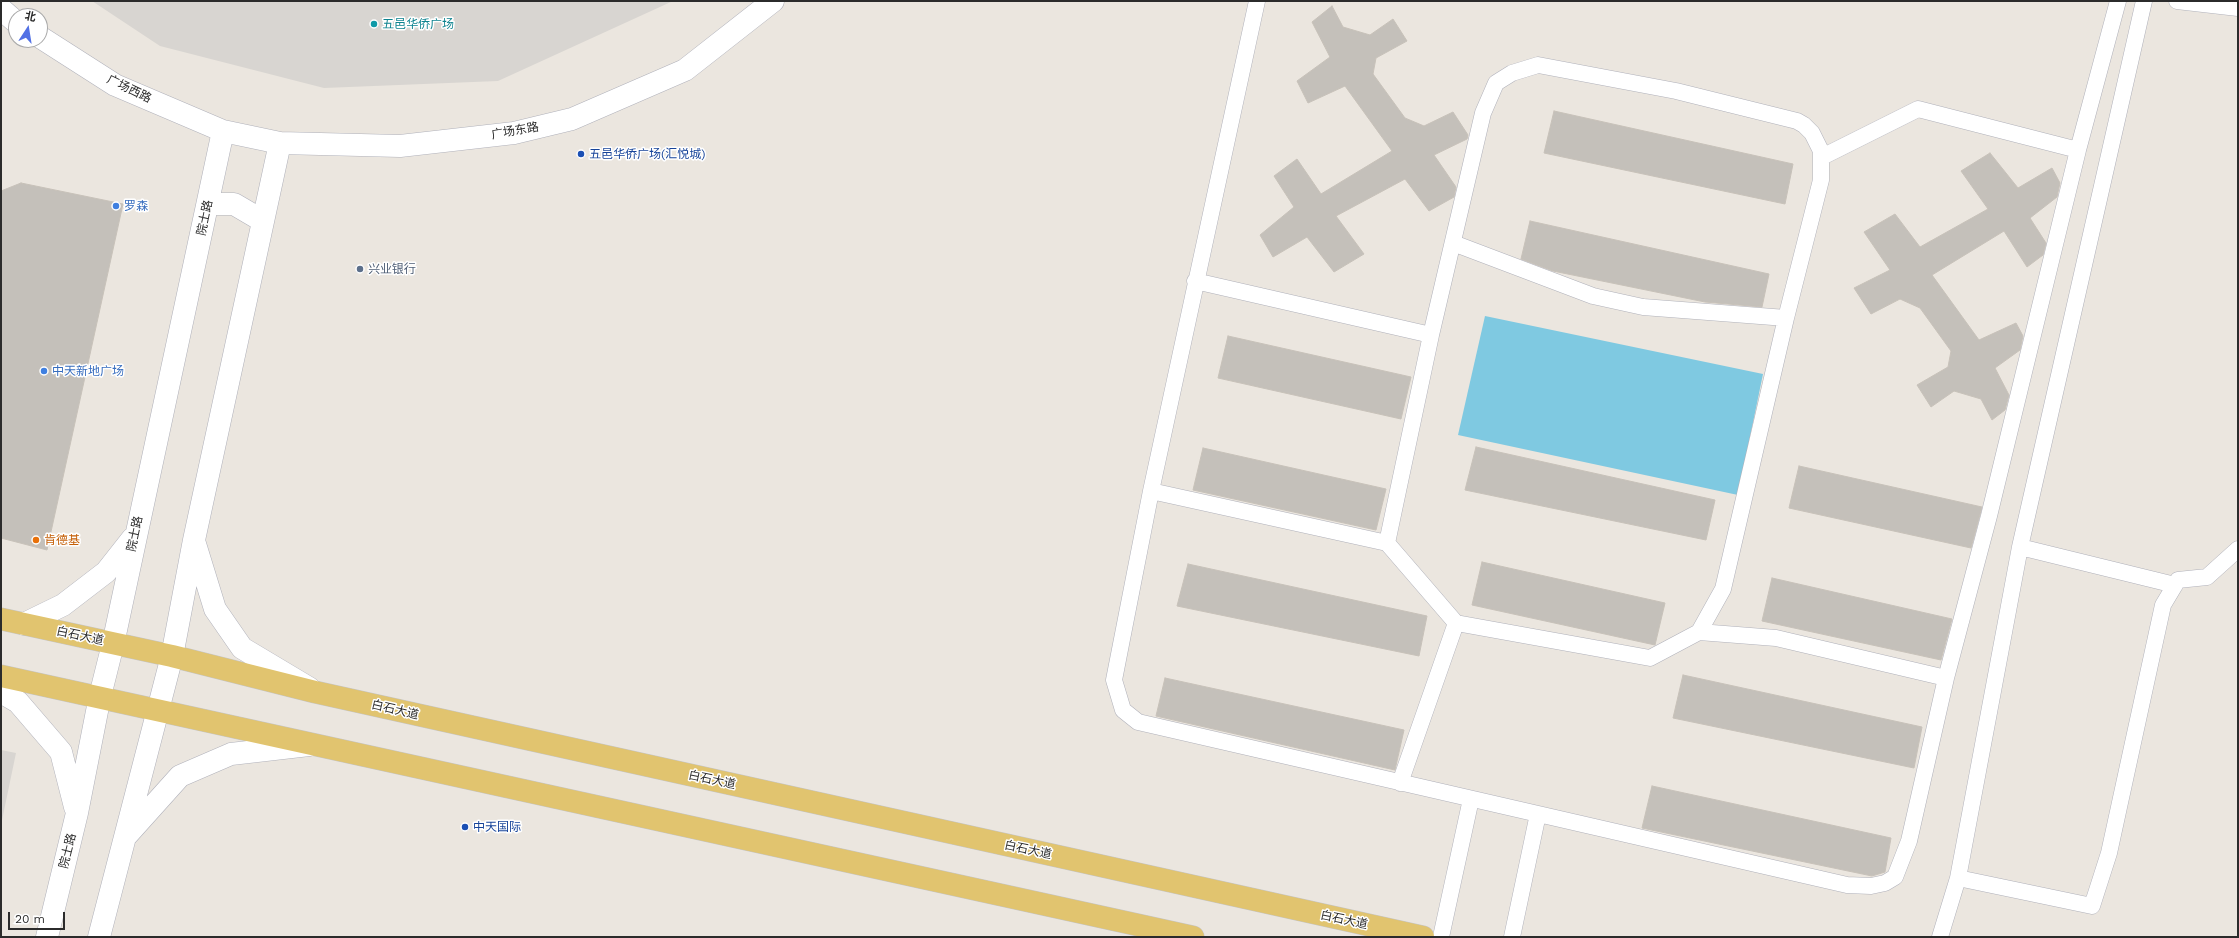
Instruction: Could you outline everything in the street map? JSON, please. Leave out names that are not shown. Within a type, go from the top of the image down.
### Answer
[{"type":"main road","name":"广场东路","points":[[224,131],[280,143],[400,146],[514,133],[572,119],[685,70],[773,1]]},
{"type":"main road","name":"广场西路","points":[[48,42],[115,85],[224,131]]},
{"type":"main road","name":"院士路","points":[[47,937],[77,813],[134,537],[224,131]]},
{"type":"main road","points":[[99,937],[172,656],[194,540],[280,143]]},
{"type":"main road","points":[[208,204],[234,204],[263,221]]},
{"type":"main road","points":[[24,624],[63,605],[106,572],[134,537]]},
{"type":"main road","points":[[194,540],[215,609],[242,648],[316,692]]},
{"type":"main road","name":"白石大道","points":[[1,619],[172,656],[316,692],[1423,937]]},
{"type":"main road","points":[[1,676],[100,696],[1193,937]]},
{"type":"main road","points":[[1,692],[18,702],[61,752],[77,813]]},
{"type":"main road","points":[[125,837],[180,776],[231,754],[316,744]]},
{"type":"street","points":[[1257,1],[1195,281],[1151,491],[1114,680],[1123,710],[1138,722],[1847,885],[1871,886],[1885,883],[1895,877],[1909,841],[1946,678],[1991,508],[2078,150],[2118,1]]},
{"type":"street","points":[[1940,937],[1958,878],[2020,547],[2144,1]]},
{"type":"street","points":[[2177,1],[2238,8]]},
{"type":"street","points":[[1387,543],[1431,335],[1483,113],[1490,93],[1496,83],[1512,73],[1530,66],[1538,65],[1676,91],[1797,121],[1804,125],[1817,140],[1822,157],[1821,180],[1786,318],[1723,589],[1700,632]]},
{"type":"street","points":[[1822,157],[1918,110],[2078,150]]},
{"type":"street","points":[[1453,243],[1593,296],[1643,307],[1786,318]]},
{"type":"street","points":[[1195,281],[1431,335]]},
{"type":"street","points":[[1151,491],[1387,543],[1456,623],[1650,658],[1700,632],[1776,638],[1946,678]]},
{"type":"street","points":[[2020,547],[2175,585]]},
{"type":"street","points":[[1958,878],[2092,906],[2109,852],[2163,605],[2178,580],[2207,577],[2238,549]]},
{"type":"street","points":[[1400,783],[1456,623]]},
{"type":"street","points":[[1441,937],[1471,798]]},
{"type":"street","points":[[1512,937],[1538,814]]},
{"type":"shaded area","name":"五邑华侨广场","points":[[92,1],[673,1],[498,81],[324,88],[160,46]]},
{"type":"shaded area","points":[[1,750],[16,753],[1,825]]},
{"type":"water","points":[[1485,316],[1763,374],[1738,495],[1458,435]]},
{"type":"building","points":[[1332,6],[1343,27],[1370,35],[1393,19],[1407,41],[1376,58],[1373,74],[1405,118],[1424,126],[1453,112],[1468,135],[1467,139],[1434,155],[1456,187],[1454,197],[1429,211],[1405,179],[1336,216],[1364,254],[1334,272],[1307,237],[1273,257],[1260,235],[1294,207],[1274,176],[1297,159],[1321,194],[1392,151],[1345,86],[1308,103],[1297,81],[1330,57],[1312,22]]},
{"type":"building","points":[[1554,111],[1793,164],[1785,204],[1544,153]]},
{"type":"building","points":[[1990,153],[2018,188],[2052,168],[2060,183],[2057,197],[2030,218],[2046,243],[2043,255],[2027,267],[2004,231],[1932,275],[1979,340],[2016,323],[2023,336],[2020,350],[1995,368],[2009,395],[2005,410],[1992,420],[1981,399],[1954,391],[1931,407],[1917,385],[1948,367],[1951,351],[1920,308],[1900,299],[1871,314],[1854,288],[1890,270],[1864,232],[1895,214],[1920,247],[1988,209],[1961,171]]},
{"type":"building","name":"中天新地广场","points":[[21,183],[123,204],[47,550],[1,538],[1,191]]},
{"type":"building","points":[[1530,221],[1769,274],[1762,307],[1705,302],[1553,271],[1521,259]]},
{"type":"building","points":[[1228,336],[1411,377],[1401,419],[1218,378]]},
{"type":"building","points":[[1476,447],[1715,500],[1706,540],[1465,490]]},
{"type":"building","points":[[1203,448],[1386,489],[1376,530],[1193,490]]},
{"type":"building","points":[[1799,466],[1982,507],[1971,548],[1789,508]]},
{"type":"building","points":[[1482,562],[1665,603],[1655,645],[1472,605]]},
{"type":"building","points":[[1188,564],[1427,616],[1419,656],[1177,606]]},
{"type":"building","points":[[1772,578],[1952,619],[1941,660],[1762,621]]},
{"type":"building","points":[[1683,675],[1922,727],[1914,768],[1673,718]]},
{"type":"building","points":[[1165,678],[1404,730],[1395,770],[1156,716]]},
{"type":"building","points":[[1652,786],[1891,838],[1885,872],[1872,876],[1642,828]]},
{"type":"place","name":"五邑华侨广场","points":[[374,24]]},
{"type":"place","name":"五邑华侨广场(汇悦城)","points":[[581,154]]},
{"type":"place","name":"罗森","points":[[116,206]]},
{"type":"place","name":"兴业银行","points":[[360,269]]},
{"type":"place","name":"中天新地广场","points":[[44,371]]},
{"type":"place","name":"肯德基","points":[[36,540]]},
{"type":"place","name":"中天国际","points":[[465,827]]}]
